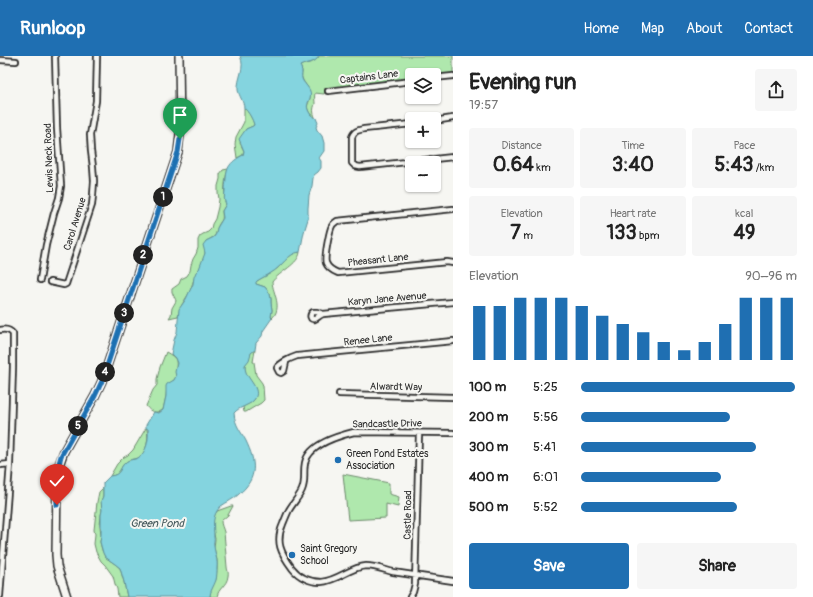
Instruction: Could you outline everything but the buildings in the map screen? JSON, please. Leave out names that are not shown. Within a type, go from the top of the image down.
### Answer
[{"type":"main road","points":[[67,597],[57,566],[56,555],[57,480],[59,465],[64,451],[102,381],[178,152],[180,134],[179,56]]},
{"type":"street","name":"Lewis Neck Road","points":[[40,280],[46,245],[61,190],[57,128],[55,56]]},
{"type":"street","name":"Carol Avenue","points":[[50,282],[64,285],[66,284],[92,205],[94,181],[90,135],[96,102],[97,56]]},
{"type":"street","points":[[0,60],[16,61]]},
{"type":"street","points":[[441,77],[453,76]]},
{"type":"street","name":"Captains Lane","points":[[328,91],[405,82]]},
{"type":"street","points":[[441,120],[453,118]]},
{"type":"street","points":[[405,125],[356,130],[353,134],[352,140],[352,160],[354,166],[360,167],[453,157]]},
{"type":"street","name":"Pheasant Lane","points":[[453,209],[337,221],[331,229],[326,264],[330,269],[338,273],[447,262],[453,263]]},
{"type":"street","name":"Karyn Jane Avenue","points":[[322,314],[453,302]]},
{"type":"street","points":[[0,330],[6,330],[13,334],[10,464],[2,553],[0,596]]},
{"type":"street","name":"Renee Lane","points":[[286,362],[297,356],[453,341]]},
{"type":"street","name":"Alwardt Way","points":[[339,394],[453,397]]},
{"type":"street","name":"Sandcastle Drive","points":[[453,433],[354,432],[318,445],[307,457],[304,466],[303,488],[300,495],[289,510],[281,528],[279,537],[280,548],[284,556],[294,570],[309,580],[320,582],[329,580],[359,567],[367,566],[453,581]]},
{"type":"street","name":"Castle Road","points":[[410,597],[415,584],[418,433]]},
{"type":"street","points":[[0,465],[10,464]]},
{"type":"street","points":[[0,510],[7,510]]},
{"type":"green space","points":[[319,56],[453,56],[453,74],[441,75],[441,68],[405,68],[405,80],[326,89],[324,94],[315,93],[315,117],[311,115],[307,106],[310,93],[302,77],[300,66],[313,62]]},
{"type":"green space","points":[[244,108],[253,120],[254,125],[246,129],[240,143],[244,151],[243,155],[237,158],[235,144],[236,137],[244,122]]},
{"type":"green space","points":[[228,169],[225,187],[226,204],[222,211],[222,220],[217,228],[215,236],[206,241],[206,250],[203,260],[178,316],[169,318],[176,301],[172,289],[179,284],[181,279],[187,276],[198,248],[198,240],[200,236],[211,229],[218,207],[218,186],[220,174],[223,170]]},
{"type":"green space","points":[[295,252],[300,252],[293,264],[272,282],[277,310],[272,318],[270,294],[265,287],[256,284],[255,282],[278,268]]},
{"type":"green space","points":[[255,350],[253,362],[256,375],[263,386],[264,400],[244,412],[243,407],[253,401],[256,393],[254,385],[246,374],[245,370],[245,365],[249,355]]},
{"type":"green space","points":[[166,352],[174,357],[176,361],[175,378],[167,386],[163,410],[153,412],[146,406],[153,390],[157,385],[160,367]]},
{"type":"green space","points":[[146,428],[148,433],[147,441],[141,456],[127,461],[117,474],[110,476],[117,464],[133,450]]},
{"type":"green space","points":[[343,474],[389,483],[389,494],[399,497],[398,507],[386,504],[386,518],[348,520]]},
{"type":"green space","points":[[103,488],[100,542],[105,557],[120,568],[127,597],[118,597],[113,576],[101,561],[94,544],[97,502],[99,492]]},
{"type":"green space","points":[[233,506],[228,515],[221,521],[224,532],[228,573],[227,579],[217,597],[210,597],[210,593],[216,579],[217,569],[217,560],[214,548],[215,539],[213,517],[217,511]]},
{"type":"water","name":"Green Pond","points":[[240,56],[319,56],[313,62],[300,66],[302,70],[302,80],[311,94],[307,108],[311,115],[316,118],[318,123],[316,127],[322,136],[324,143],[324,151],[319,158],[321,161],[321,168],[313,178],[309,195],[308,219],[300,252],[292,255],[275,270],[256,282],[256,284],[265,287],[270,294],[272,318],[263,331],[262,336],[256,343],[255,350],[251,353],[249,360],[245,365],[246,372],[256,390],[256,397],[251,403],[238,409],[234,413],[237,425],[252,456],[252,476],[250,482],[245,488],[221,506],[214,517],[214,545],[217,562],[217,574],[210,597],[127,597],[120,568],[105,557],[100,542],[103,483],[110,476],[117,474],[127,461],[138,458],[144,452],[148,437],[148,429],[146,428],[146,425],[154,412],[159,413],[163,410],[166,396],[166,386],[174,380],[176,376],[175,372],[177,363],[171,354],[177,332],[179,309],[186,299],[193,284],[194,277],[199,269],[205,253],[203,245],[206,241],[214,237],[223,218],[222,211],[226,204],[224,197],[228,169],[233,162],[243,155],[244,151],[239,139],[246,129],[254,125],[244,108],[238,90],[242,69],[242,60]]},
{"type":"place","name":"Green Pond Estates Association","points":[[338,460]]},
{"type":"place","name":"Saint Gregory School","points":[[292,555]]},
{"type":"route","points":[[57,505],[58,473],[61,456],[98,391],[102,381],[178,152],[180,139]]}]
